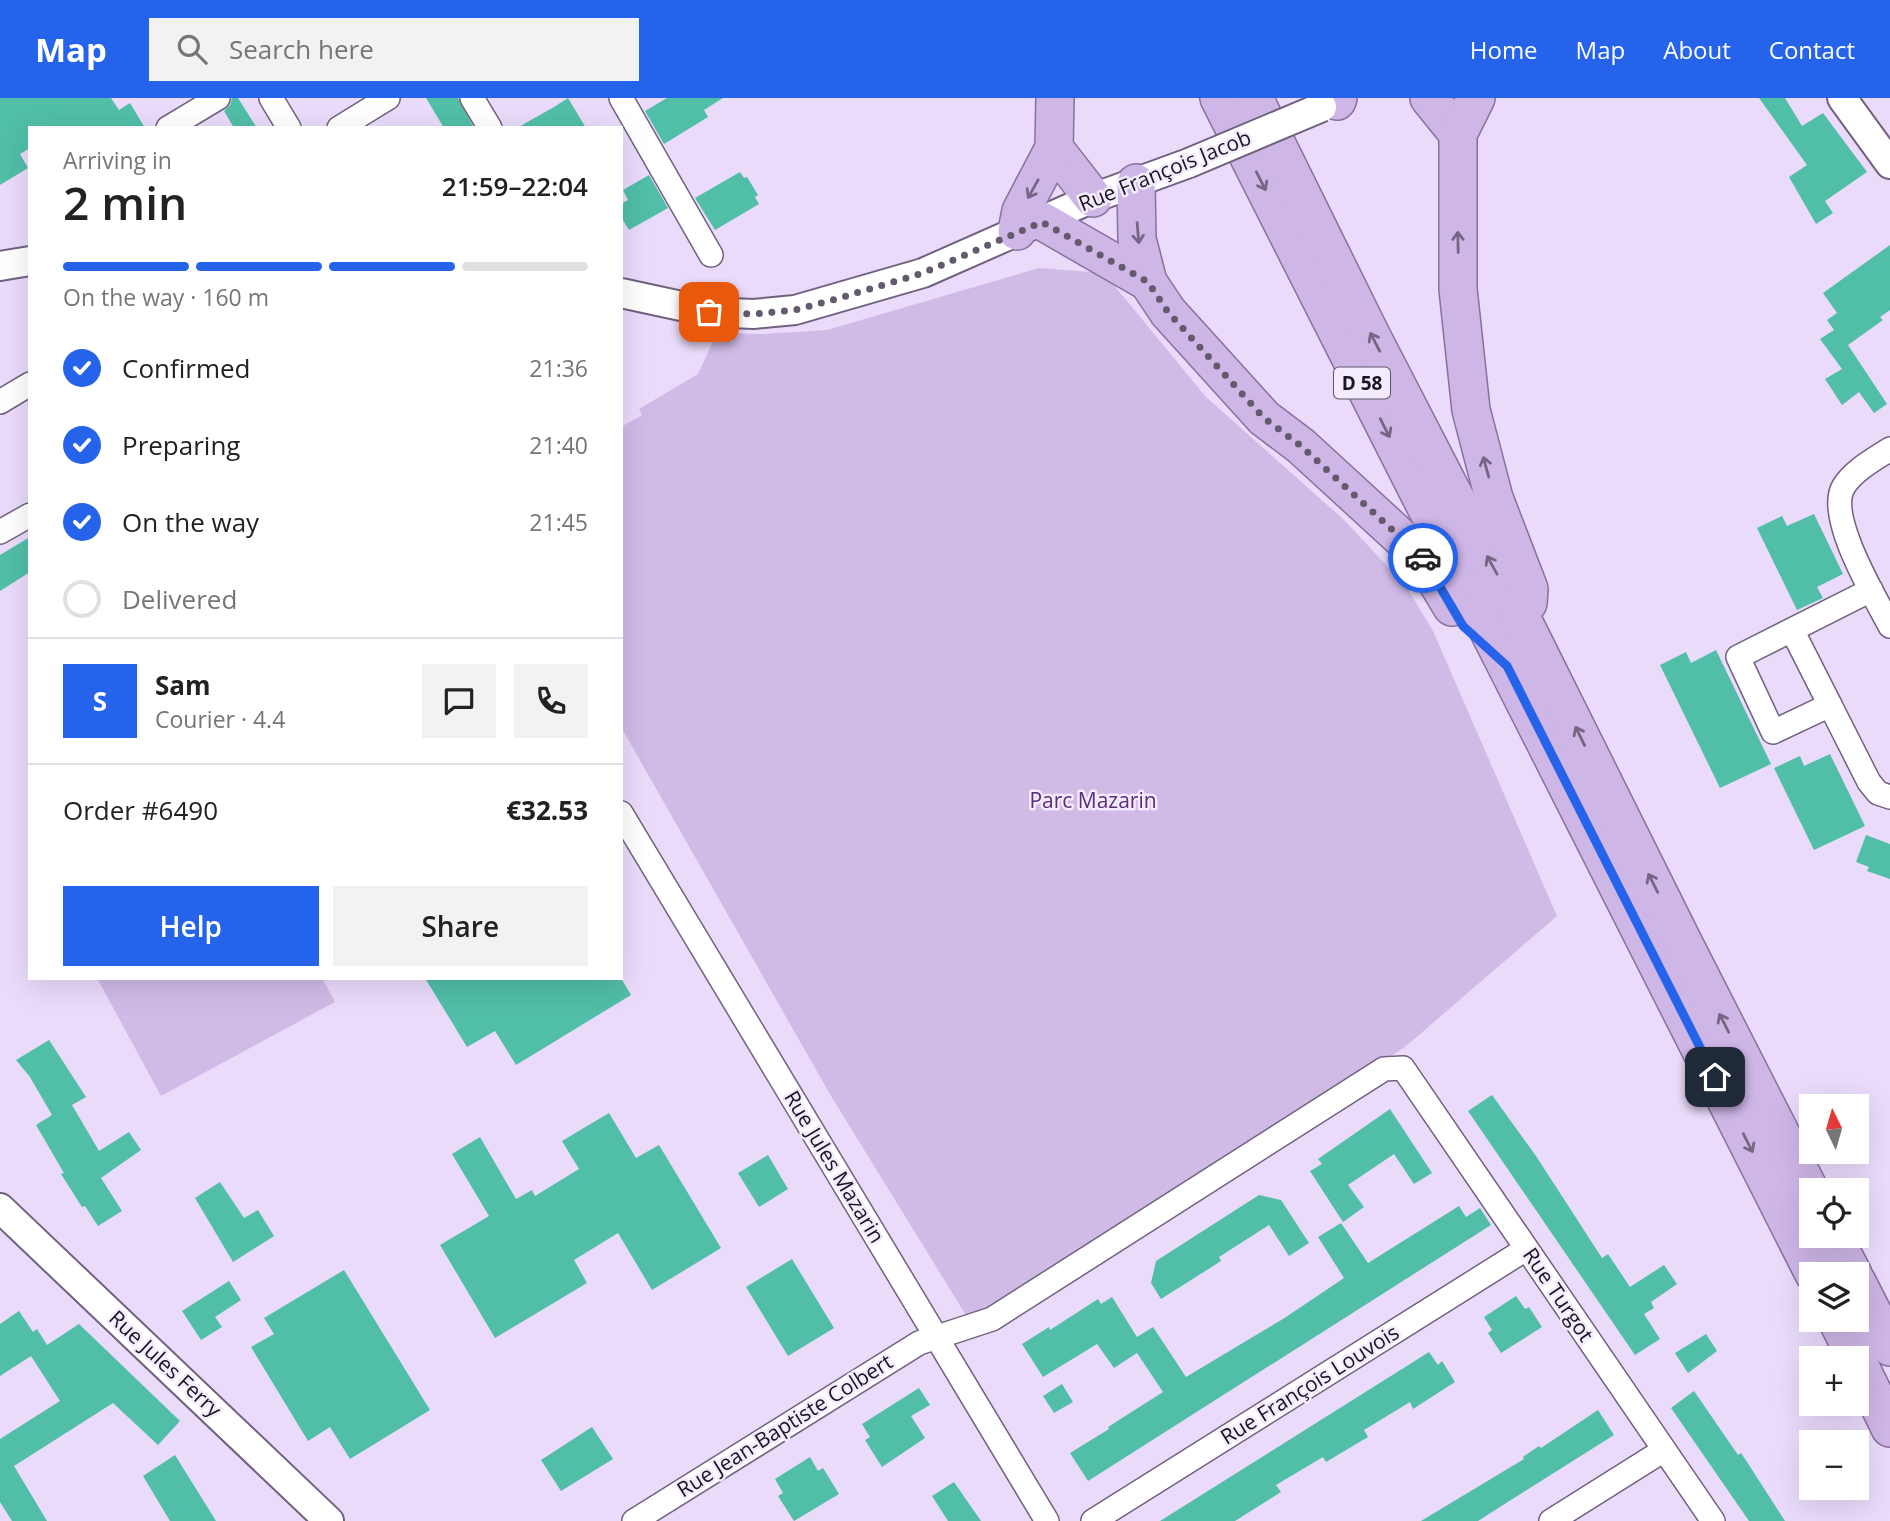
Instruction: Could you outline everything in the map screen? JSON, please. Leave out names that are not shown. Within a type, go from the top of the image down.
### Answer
[{"type":"highway","points":[[1055,98],[1054,148],[1021,211],[1030,227],[1148,282]]},
{"type":"highway","name":"D 58","points":[[1219,98],[1808,1262]]},
{"type":"highway","name":"D 58","points":[[1254,98],[1376,345],[1525,625],[1803,1178]]},
{"type":"highway","points":[[1429,98],[1458,134]]},
{"type":"highway","points":[[1476,98],[1458,134],[1458,289],[1471,410],[1494,498],[1530,589],[1525,625]]},
{"type":"highway","points":[[1054,148],[1093,198]]},
{"type":"highway","points":[[1136,183],[1137,239],[1148,282],[1168,312],[1264,418],[1301,446],[1422,557],[1463,626],[1507,666]]},
{"type":"highway","points":[[1869,1306],[1890,1347]]},
{"type":"highway","points":[[1869,1385],[1890,1428]]},
{"type":"street","points":[[171,126],[218,98]]},
{"type":"street","points":[[271,98],[288,126]]},
{"type":"street","points":[[342,126],[388,98]]},
{"type":"street","points":[[472,98],[489,126]]},
{"type":"street","points":[[621,98],[711,255]]},
{"type":"street","points":[[1842,98],[1890,164]]},
{"type":"street","name":"Rue François Jacob","points":[[623,293],[709,312],[753,314],[795,310],[923,273],[1093,198],[1189,163],[1336,101]]},
{"type":"street","points":[[0,266],[28,261]]},
{"type":"street","points":[[0,402],[28,385]]},
{"type":"street","points":[[1890,449],[1853,475],[1843,487],[1838,505],[1840,519],[1890,626]]},
{"type":"street","points":[[0,532],[28,516]]},
{"type":"street","points":[[1830,705],[1773,732],[1738,657],[1871,590]]},
{"type":"street","points":[[1791,630],[1869,782],[1878,793],[1890,797]]},
{"type":"street","name":"Rue Jules Mazarin","points":[[623,816],[1047,1521]]},
{"type":"street","name":"Rue Jean-Baptiste Colbert","points":[[634,1521],[919,1343],[992,1319],[1384,1069],[1403,1068]]},
{"type":"street","name":"Rue Turgot","points":[[1403,1068],[1713,1521]]},
{"type":"street","name":"Rue Jules Ferry","points":[[0,1208],[329,1521]]},
{"type":"street","name":"Rue François Louvois","points":[[1093,1521],[1526,1249]]},
{"type":"street","points":[[1551,1521],[1664,1450]]},
{"type":"green space","name":"Parc Mazarin","points":[[1039,268],[1104,273],[1206,397],[1344,520],[1406,586],[1433,631],[1557,916],[1405,1047],[972,1325],[831,1096],[623,731],[623,426],[642,415],[639,409],[698,374],[717,333],[764,334],[827,330]]},
{"type":"green space","points":[[98,980],[323,980],[335,1002],[161,1096]]},
{"type":"building","points":[[0,98],[111,98],[119,110],[130,103],[144,126],[28,126],[28,149],[20,154],[28,168],[0,185]]},
{"type":"building","points":[[232,98],[238,98],[256,126],[233,126],[224,111]]},
{"type":"building","points":[[426,98],[458,98],[473,126],[443,126]]},
{"type":"building","points":[[568,98],[585,126],[521,126]]},
{"type":"building","points":[[667,98],[723,98],[704,110],[708,117],[664,144],[645,111]]},
{"type":"building","points":[[1759,98],[1785,98],[1802,126],[1823,113],[1867,172],[1825,201],[1833,213],[1816,224],[1789,177],[1807,165]]},
{"type":"building","points":[[740,172],[744,178],[747,177],[758,195],[755,197],[759,204],[715,230],[695,198]]},
{"type":"building","points":[[649,175],[668,208],[629,230],[623,220],[623,203],[628,200],[623,190]]},
{"type":"building","points":[[1890,245],[1890,310],[1880,317],[1883,320],[1848,345],[1887,404],[1874,413],[1859,392],[1842,405],[1825,379],[1842,369],[1820,339],[1834,330],[1827,320],[1837,313],[1823,293]]},
{"type":"building","points":[[1814,514],[1843,574],[1817,587],[1823,598],[1797,610],[1757,528],[1782,516],[1787,526]]},
{"type":"building","points":[[28,538],[28,573],[0,591],[0,555]]},
{"type":"building","points":[[1716,650],[1771,764],[1720,788],[1660,665],[1686,652],[1691,663]]},
{"type":"building","points":[[1830,754],[1865,826],[1814,850],[1774,768],[1800,756],[1804,766]]},
{"type":"building","points":[[1866,835],[1890,844],[1890,879],[1867,871],[1869,867],[1856,862]]},
{"type":"building","points":[[426,980],[622,980],[631,995],[516,1065],[495,1031],[467,1047]]},
{"type":"building","points":[[49,1040],[86,1097],[72,1105],[99,1151],[129,1132],[141,1150],[101,1178],[122,1211],[98,1226],[61,1174],[64,1173],[36,1125],[52,1115],[30,1077],[16,1060]]},
{"type":"building","points":[[1492,1095],[1536,1156],[1602,1258],[1608,1254],[1630,1287],[1664,1265],[1677,1284],[1651,1302],[1654,1308],[1644,1314],[1660,1339],[1635,1355],[1468,1111]]},
{"type":"building","points":[[1390,1109],[1432,1173],[1414,1184],[1394,1154],[1348,1185],[1364,1207],[1343,1222],[1310,1171],[1322,1164],[1318,1159]]},
{"type":"building","points":[[609,1113],[636,1158],[659,1145],[721,1248],[652,1290],[618,1233],[574,1260],[587,1283],[495,1338],[440,1245],[489,1216],[452,1154],[480,1137],[516,1199],[532,1190],[535,1196],[579,1169],[562,1141]]},
{"type":"building","points":[[768,1155],[788,1189],[759,1207],[738,1173]]},
{"type":"building","points":[[220,1182],[244,1218],[258,1210],[274,1236],[233,1262],[195,1198]]},
{"type":"building","points":[[1259,1195],[1281,1200],[1309,1243],[1289,1256],[1269,1225],[1219,1257],[1221,1261],[1161,1299],[1151,1283],[1156,1261]]},
{"type":"building","points":[[1459,1206],[1466,1217],[1480,1208],[1491,1225],[1088,1481],[1070,1453],[1163,1392],[1137,1353],[1114,1368],[1097,1344],[1043,1377],[1022,1344],[1049,1327],[1050,1330],[1098,1299],[1101,1304],[1112,1297],[1137,1337],[1153,1327],[1186,1377],[1283,1319],[1344,1278],[1318,1237],[1341,1223],[1368,1263]]},
{"type":"building","points":[[792,1259],[834,1328],[788,1356],[746,1287]]},
{"type":"building","points":[[344,1270],[430,1410],[350,1459],[330,1427],[308,1441],[251,1347],[274,1334],[264,1318]]},
{"type":"building","points":[[229,1281],[241,1300],[215,1317],[222,1327],[201,1340],[182,1311]]},
{"type":"building","points":[[1516,1296],[1525,1309],[1529,1307],[1542,1327],[1501,1353],[1488,1333],[1492,1330],[1484,1317]]},
{"type":"building","points":[[19,1311],[33,1332],[37,1329],[47,1345],[79,1324],[180,1421],[158,1445],[113,1403],[14,1466],[47,1521],[12,1521],[0,1502],[0,1439],[60,1401],[31,1356],[0,1376],[0,1324]]},
{"type":"building","points":[[1706,1334],[1717,1351],[1688,1373],[1675,1353]]},
{"type":"building","points":[[1429,1352],[1438,1365],[1442,1361],[1455,1382],[1413,1409],[1410,1402],[1364,1430],[1368,1437],[1326,1462],[1323,1457],[1276,1485],[1281,1492],[1235,1521],[1160,1521]]},
{"type":"building","points":[[1062,1384],[1073,1402],[1054,1413],[1043,1396]]},
{"type":"building","points":[[919,1388],[930,1405],[911,1416],[925,1438],[882,1467],[865,1440],[870,1437],[862,1424]]},
{"type":"building","points":[[1694,1391],[1738,1455],[1741,1453],[1785,1521],[1749,1521],[1671,1408]]},
{"type":"building","points":[[1598,1410],[1614,1435],[1478,1521],[1421,1521],[1524,1459],[1523,1457],[1539,1446],[1541,1448]]},
{"type":"building","points":[[592,1427],[613,1459],[561,1491],[541,1460]]},
{"type":"building","points":[[175,1455],[216,1521],[170,1521],[143,1476]]},
{"type":"building","points":[[810,1457],[818,1471],[823,1468],[839,1494],[794,1521],[778,1496],[783,1493],[775,1479]]},
{"type":"building","points":[[954,1482],[981,1521],[948,1521],[932,1496]]},
{"type":"way so far","points":[[709,312],[753,314],[795,310],[833,300],[923,273],[1042,222],[1148,282],[1168,312],[1264,418],[1301,446],[1423,558]]},
{"type":"route","points":[[1423,558],[1463,626],[1507,666],[1715,1077]]}]
